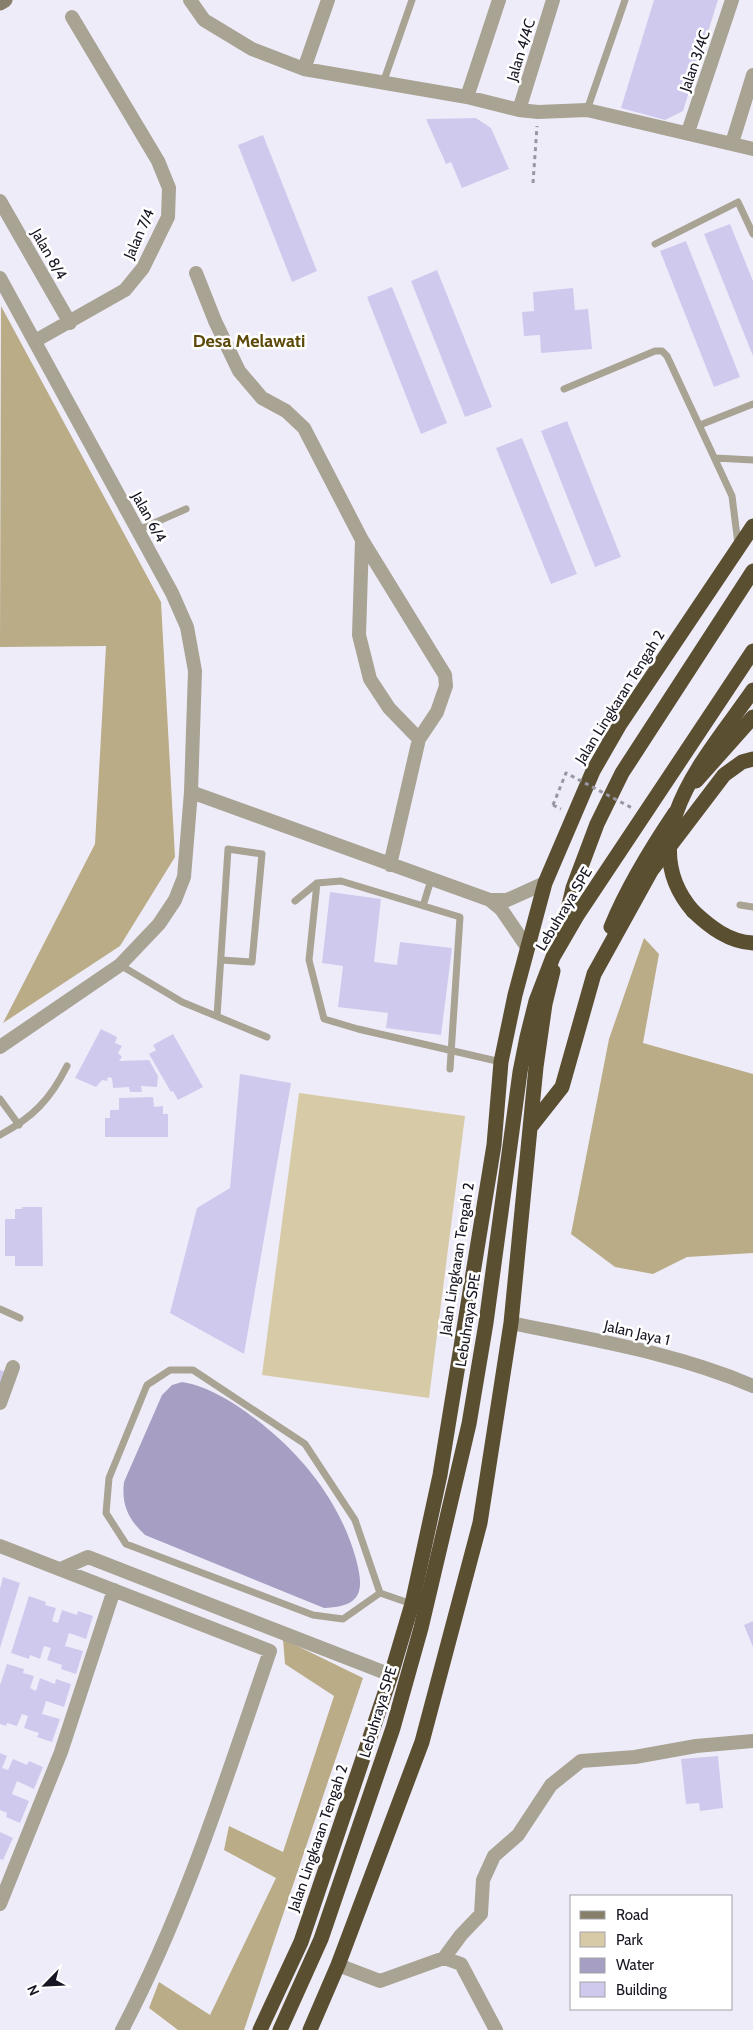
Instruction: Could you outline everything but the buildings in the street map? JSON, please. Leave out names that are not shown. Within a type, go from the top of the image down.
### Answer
[{"type":"highway","name":"Jalan Lingkaran Tengah 2","points":[[260,2030],[301,1942],[391,1675],[412,1604],[443,1456],[494,1145],[501,1062],[527,947],[544,883],[585,789],[620,724],[753,526]]},
{"type":"highway","points":[[310,2030],[338,1965],[422,1742],[480,1523],[511,1323],[532,1125],[536,1067],[545,1004],[573,888],[597,824],[622,773],[753,571]]},
{"type":"highway","name":"Lebuhraya SPE","points":[[280,2030],[320,1940],[393,1728],[424,1618],[469,1424],[486,1323],[520,1072],[536,1001],[553,957],[578,914],[753,651]]},
{"type":"highway","points":[[753,690],[691,781],[673,818],[668,843],[669,866],[683,899],[693,911],[707,924],[726,936],[744,943],[753,943]]},
{"type":"highway","points":[[532,1125],[562,1087],[594,974],[623,898],[643,860],[702,774],[753,717]]},
{"type":"highway","points":[[594,974],[651,871],[724,775],[742,762],[753,759]]},
{"type":"main road","points":[[0,3],[5,0]]},
{"type":"street","points":[[190,0],[204,20],[252,48],[304,69],[467,97],[519,110],[538,112],[587,110],[688,132],[753,149]]},
{"type":"street","points":[[304,69],[328,0]]},
{"type":"street","points":[[467,97],[499,0]]},
{"type":"street","name":"Jalan 4/4C","points":[[519,110],[553,0]]},
{"type":"street","name":"Jalan 3/4C","points":[[688,132],[732,0]]},
{"type":"street","name":"Jalan 7/4","points":[[34,341],[125,290],[144,268],[168,217],[169,188],[158,161],[72,17]]},
{"type":"street","points":[[732,143],[753,75]]},
{"type":"street","name":"Jalan 8/4","points":[[0,201],[70,322]]},
{"type":"street","points":[[196,273],[214,321],[239,371],[262,398],[286,411],[304,428],[362,540],[444,675],[446,686],[437,712],[419,739],[390,865]]},
{"type":"street","name":"Jalan 6/4","points":[[0,278],[4,292],[34,341],[172,593],[187,627],[195,671],[191,792],[184,877],[175,900],[159,924],[120,965],[0,1047]]},
{"type":"street","points":[[362,540],[359,635],[370,679],[390,708],[419,739]]},
{"type":"street","points":[[191,792],[490,900],[502,909],[527,947]]},
{"type":"street","points":[[490,900],[507,900],[544,883]]},
{"type":"street","name":"Jalan Jaya 1","points":[[511,1323],[657,1353],[720,1372],[753,1386]]},
{"type":"street","points":[[0,1403],[13,1367]]},
{"type":"street","points":[[0,1546],[270,1651],[212,1820],[148,1980],[122,2030]]},
{"type":"street","points":[[60,1569],[88,1557],[391,1675]]},
{"type":"street","points":[[0,1904],[61,1752],[114,1590]]},
{"type":"street","points":[[338,1965],[380,1981],[444,1958],[461,1935],[481,1914],[483,1880],[494,1856],[518,1835],[551,1785],[580,1760],[635,1757],[696,1746],[753,1741]]},
{"type":"street","points":[[444,1958],[461,1964],[496,2030]]},
{"type":"lane","points":[[382,83],[412,0]]},
{"type":"lane","points":[[587,110],[625,0]]},
{"type":"lane","points":[[655,244],[738,202],[753,234]]},
{"type":"lane","points":[[564,389],[655,351],[662,351],[667,356],[732,496],[739,547]]},
{"type":"lane","points":[[700,425],[753,404]]},
{"type":"lane","points":[[716,458],[753,460]]},
{"type":"lane","points":[[138,530],[186,509]]},
{"type":"lane","points":[[217,1016],[228,849],[262,854],[252,962],[221,960]]},
{"type":"lane","points":[[295,901],[317,883],[341,880],[460,917],[450,1069]]},
{"type":"lane","points":[[423,906],[431,880]]},
{"type":"lane","points":[[317,883],[309,960],[324,1019],[358,1030],[501,1062]]},
{"type":"lane","points":[[740,905],[753,907]]},
{"type":"lane","points":[[120,965],[182,1002],[267,1037]]},
{"type":"lane","points":[[0,1135],[19,1125],[37,1111],[56,1088],[67,1066]]},
{"type":"lane","points":[[0,1099],[19,1125]]},
{"type":"lane","points":[[0,1309],[20,1318]]},
{"type":"lane","points":[[170,1370],[193,1370],[305,1444],[356,1520],[380,1593],[343,1619],[314,1615],[126,1544],[106,1513],[109,1478],[147,1385],[170,1370]]},
{"type":"lane","points":[[380,1593],[412,1604]]},
{"type":"path","points":[[533,183],[538,112]]},
{"type":"path","points":[[553,805],[566,772],[635,809],[638,802]]},
{"type":"green space","points":[[299,1093],[465,1116],[429,1398],[262,1375]]},
{"type":"shaded area","points":[[1,306],[161,602],[175,857],[120,946],[3,1023],[95,844],[106,646],[0,647]]},
{"type":"shaded area","points":[[644,938],[659,954],[643,1043],[753,1074],[753,1253],[687,1257],[653,1274],[615,1267],[571,1234],[609,1039]]},
{"type":"shaded area","points":[[283,1639],[363,1678],[244,2030],[178,2030],[149,2008],[159,1982],[210,2015],[276,1878],[224,1850],[229,1826],[283,1852],[334,1696],[285,1664]]},
{"type":"water","points":[[182,1382],[217,1394],[259,1421],[297,1456],[310,1472],[333,1504],[350,1540],[360,1580],[360,1589],[353,1601],[346,1605],[324,1608],[145,1535],[135,1524],[125,1505],[124,1482],[162,1395],[172,1385]]},
{"type":"district","name":"Desa Melawati","points":[[249,341]]}]
